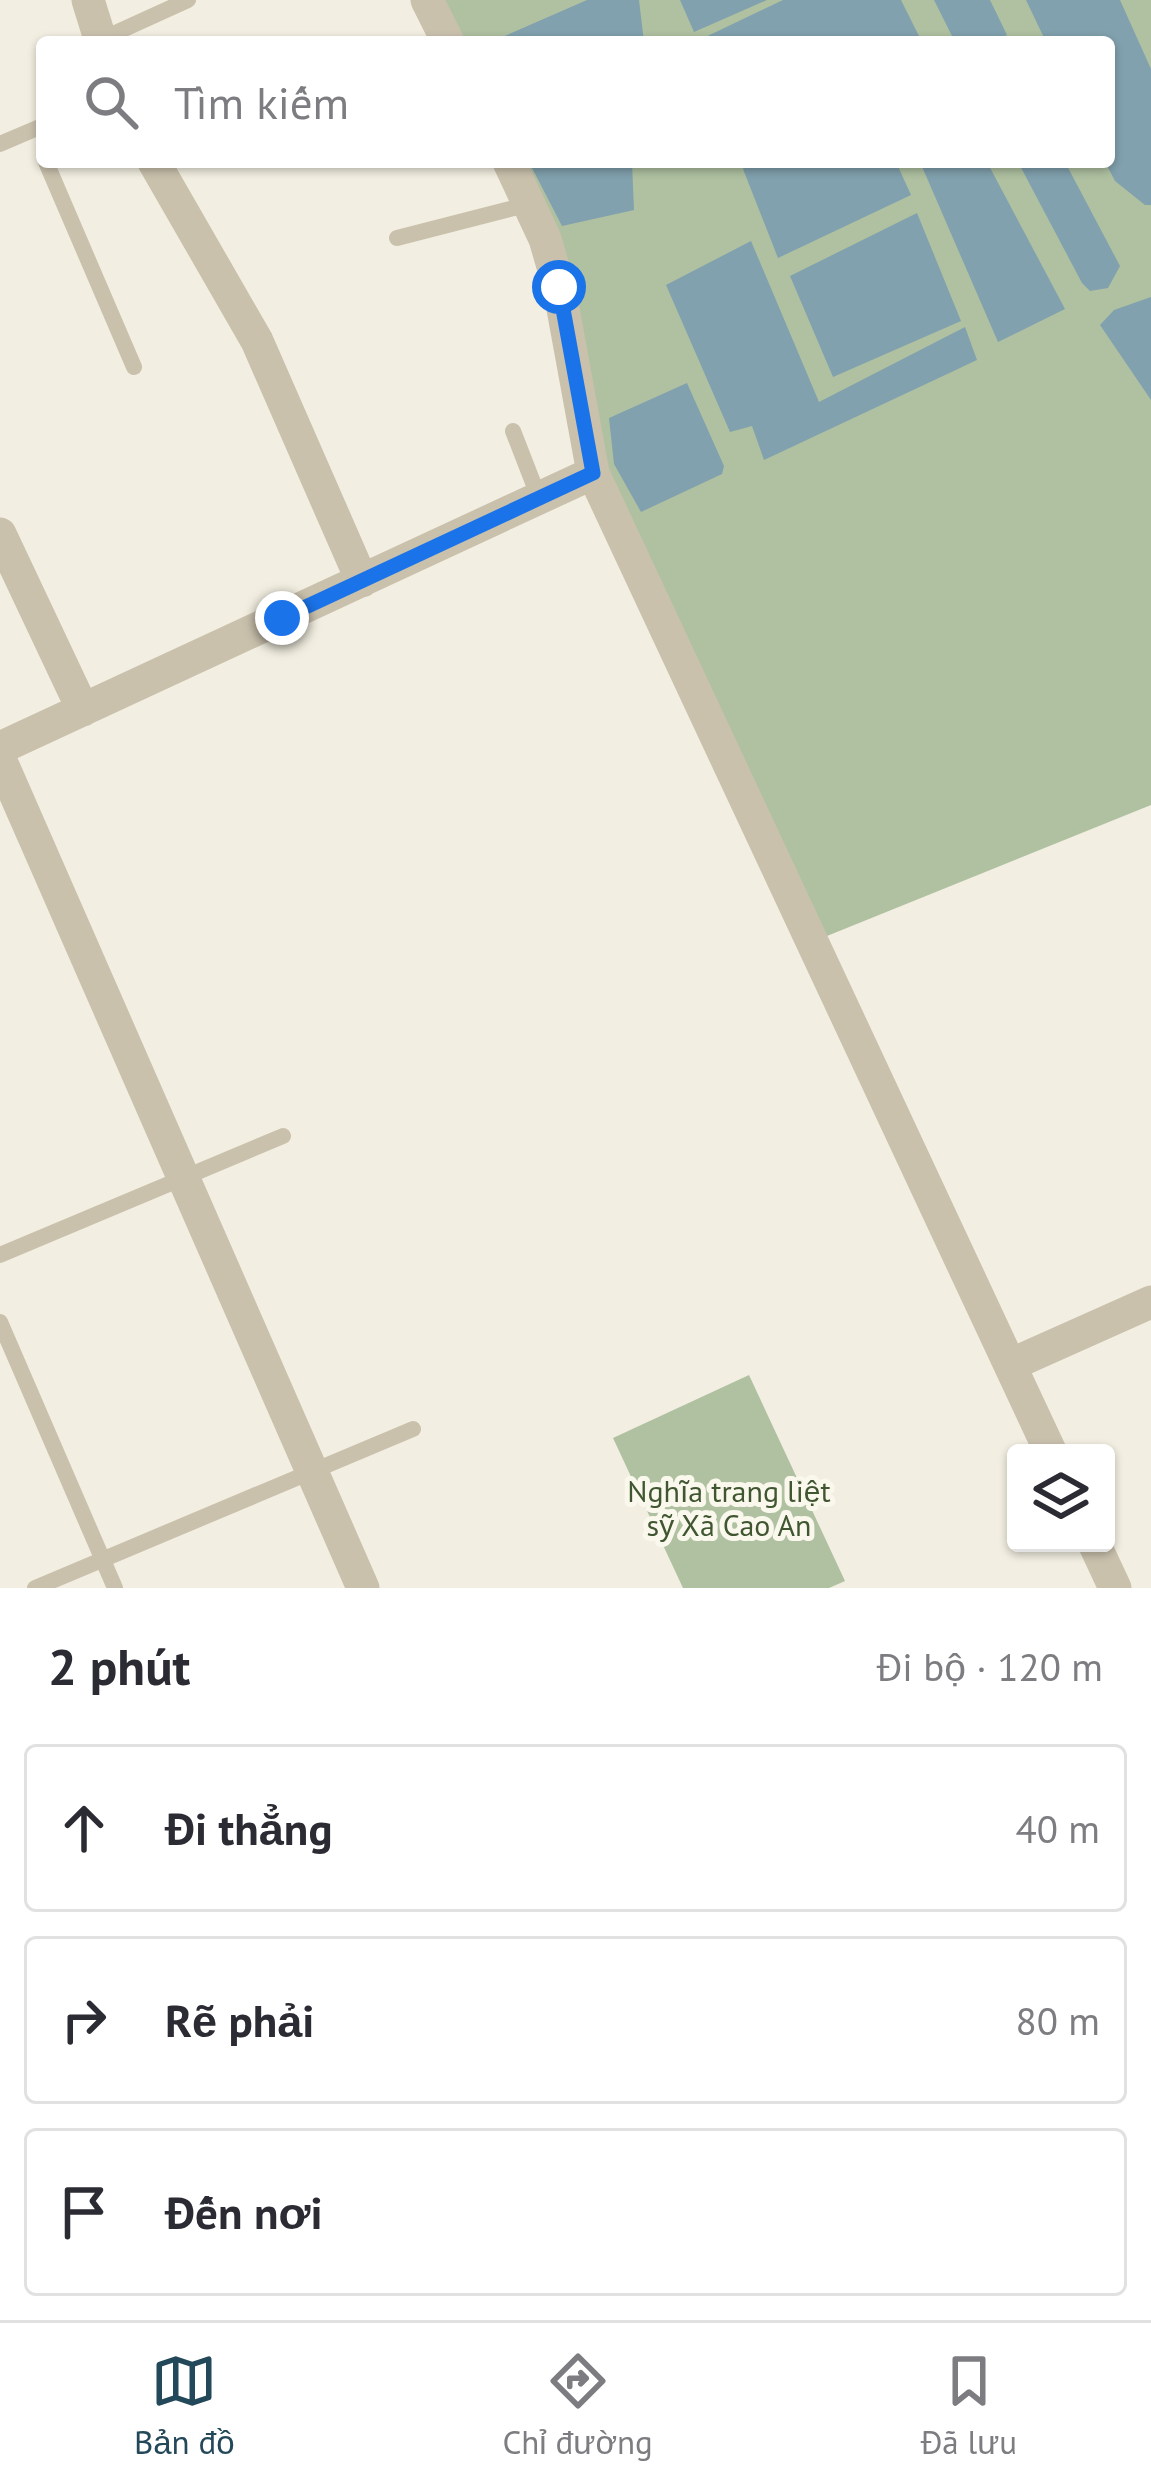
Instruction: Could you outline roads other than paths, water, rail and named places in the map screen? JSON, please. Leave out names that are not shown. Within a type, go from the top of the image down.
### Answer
[{"type":"street","points":[[88,0],[99,36]]},
{"type":"street","points":[[427,0],[445,36]]},
{"type":"street","points":[[157,168],[257,340],[362,581]]},
{"type":"street","points":[[512,168],[559,287],[593,473],[1048,1444]]},
{"type":"street","points":[[0,748],[593,473]]},
{"type":"street","points":[[0,534],[83,710]]},
{"type":"street","points":[[0,759],[362,1588]]},
{"type":"street","points":[[1010,1365],[1151,1303]]},
{"type":"street","points":[[1098,1552],[1114,1588]]},
{"type":"lane","points":[[112,36],[188,0]]},
{"type":"lane","points":[[0,144],[36,128]]},
{"type":"lane","points":[[49,168],[134,367]]},
{"type":"lane","points":[[397,238],[529,204]]},
{"type":"lane","points":[[513,430],[539,498]]},
{"type":"lane","points":[[0,1255],[283,1136]]},
{"type":"lane","points":[[0,1322],[115,1588]]},
{"type":"lane","points":[[35,1588],[413,1429]]},
{"type":"water","points":[[587,0],[639,0],[643,36],[505,36]]},
{"type":"water","points":[[680,0],[767,0],[694,32]]},
{"type":"water","points":[[783,0],[901,0],[919,36],[708,36]]},
{"type":"water","points":[[934,0],[990,0],[1007,35],[1005,36],[952,36]]},
{"type":"water","points":[[1026,0],[1120,0],[1151,69],[1151,205],[1115,181],[1108,168],[1115,168],[1115,36],[1043,36]]},
{"type":"water","points":[[532,168],[632,168],[634,210],[562,226]]},
{"type":"water","points":[[899,168],[911,195],[778,258],[743,169]]},
{"type":"water","points":[[923,168],[990,168],[1065,309],[998,342]]},
{"type":"water","points":[[1021,168],[1068,168],[1120,266],[1108,288],[1090,291]]},
{"type":"water","points":[[917,213],[961,321],[833,377],[790,276]]},
{"type":"water","points":[[751,241],[819,402],[965,327],[977,360],[764,460],[752,426],[730,432],[666,285]]},
{"type":"water","points":[[1151,297],[1151,400],[1100,325],[1114,310]]},
{"type":"water","points":[[687,383],[724,466],[722,474],[641,512],[614,464],[609,418]]},
{"type":"park label","name":"Nghĩa trang liệt sỹ Xã Cao An","points":[[729,1509]]}]
